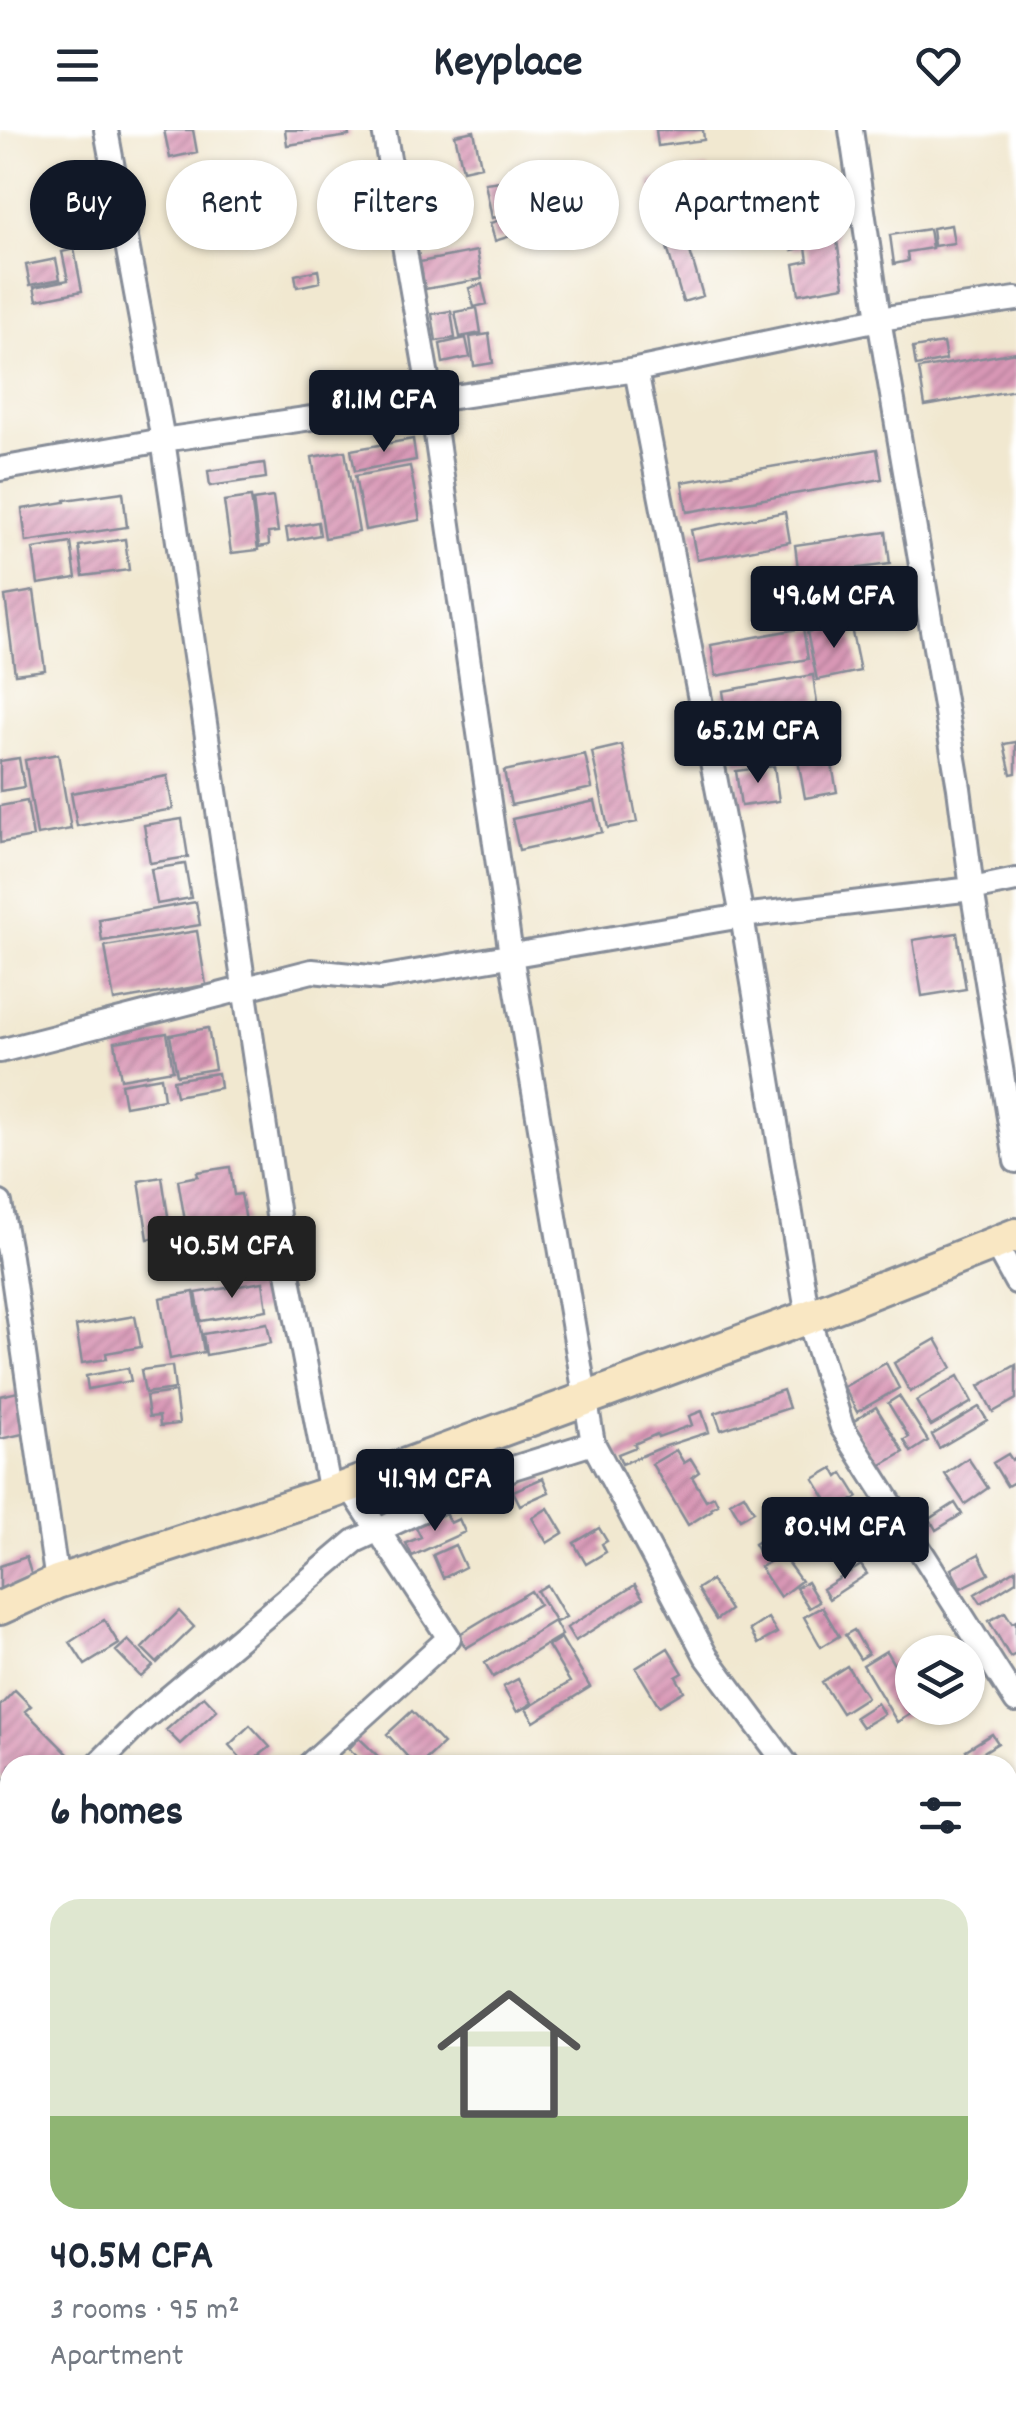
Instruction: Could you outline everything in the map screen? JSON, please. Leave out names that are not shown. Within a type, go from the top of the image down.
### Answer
[{"type":"main road","points":[[0,1608],[57,1582],[339,1490],[1005,1240]]},
{"type":"street","points":[[106,130],[162,440],[281,1236],[339,1490],[378,1530],[449,1638],[320,1755]]},
{"type":"street","points":[[384,130],[430,400],[512,955],[592,1444],[706,1656],[780,1755]]},
{"type":"street","points":[[851,130],[878,319],[958,788],[1016,1160]]},
{"type":"street","points":[[0,468],[162,440],[636,370],[878,319],[1016,299]]},
{"type":"street","points":[[636,370],[742,916],[808,1317],[842,1427],[1016,1701]]},
{"type":"street","points":[[0,1051],[312,971],[380,978],[742,916],[972,889],[1016,880]]},
{"type":"street","points":[[0,1203],[57,1582]]},
{"type":"street","points":[[1005,1240],[1016,1282]]},
{"type":"street","points":[[107,1755],[140,1722],[355,1541],[513,1468],[592,1444]]},
{"type":"building","points":[[164,130],[193,130],[197,152],[170,158]]},
{"type":"building","points":[[285,130],[348,130],[349,136],[287,145]]},
{"type":"building","points":[[656,130],[703,130],[704,140],[658,146]]},
{"type":"building","points":[[474,131],[481,166],[474,168],[474,160],[461,160],[455,135]]},
{"type":"building","points":[[494,182],[494,218],[492,218],[485,183]]},
{"type":"building","points":[[951,225],[954,243],[934,246],[932,228]]},
{"type":"building","points":[[929,229],[932,248],[907,252],[908,261],[894,264],[890,235]]},
{"type":"building","points":[[74,250],[82,291],[37,300],[34,287],[68,280],[62,252]]},
{"type":"building","points":[[668,250],[690,250],[703,296],[683,302]]},
{"type":"building","points":[[806,250],[838,250],[844,286],[799,294],[794,264],[808,261]]},
{"type":"building","points":[[477,251],[482,279],[425,289],[420,262]]},
{"type":"building","points":[[56,259],[60,279],[30,285],[26,265]]},
{"type":"building","points":[[318,270],[320,282],[297,287],[295,275]]},
{"type":"building","points":[[482,284],[487,304],[474,307],[469,288]]},
{"type":"building","points":[[477,308],[481,333],[460,337],[455,312]]},
{"type":"building","points":[[451,311],[455,338],[436,341],[432,314]]},
{"type":"building","points":[[489,334],[493,363],[474,366],[470,337]]},
{"type":"building","points":[[466,338],[470,357],[443,363],[440,344]]},
{"type":"building","points":[[943,343],[946,360],[916,366],[913,348]]},
{"type":"building","points":[[1016,352],[1016,390],[925,406],[919,369]]},
{"type":"building","points":[[413,439],[416,460],[355,471],[351,450]]},
{"type":"building","points":[[877,449],[882,479],[687,512],[682,482]]},
{"type":"building","points":[[345,451],[359,532],[325,538],[312,457]]},
{"type":"building","points":[[264,463],[266,478],[210,486],[208,471]]},
{"type":"building","points":[[410,466],[420,520],[365,530],[355,476]]},
{"type":"building","points":[[123,492],[127,527],[26,542],[22,509]]},
{"type":"building","points":[[251,497],[258,550],[231,553],[224,501]]},
{"type":"building","points":[[273,497],[278,532],[268,533],[269,545],[259,547],[253,500]]},
{"type":"building","points":[[785,512],[790,542],[697,560],[691,530]]},
{"type":"building","points":[[318,522],[320,535],[288,541],[286,528]]},
{"type":"building","points":[[886,532],[890,564],[799,576],[795,545]]},
{"type":"building","points":[[125,539],[129,570],[83,576],[79,546]]},
{"type":"building","points":[[71,543],[76,578],[38,584],[33,549]]},
{"type":"building","points":[[898,582],[900,613],[873,615],[870,584]]},
{"type":"building","points":[[862,587],[866,613],[840,617],[836,592]]},
{"type":"building","points":[[34,591],[45,670],[15,674],[5,596]]},
{"type":"building","points":[[832,593],[836,621],[809,626],[804,598]]},
{"type":"building","points":[[850,623],[860,671],[817,680],[807,632]]},
{"type":"building","points":[[803,628],[808,659],[716,676],[711,645]]},
{"type":"building","points":[[813,675],[817,704],[727,719],[723,691]]},
{"type":"building","points":[[822,711],[837,792],[805,798],[790,717]]},
{"type":"building","points":[[770,724],[774,759],[736,764],[732,729]]},
{"type":"building","points":[[1016,742],[1016,773],[1011,774],[1004,744]]},
{"type":"building","points":[[622,745],[637,822],[608,828],[592,752]]},
{"type":"building","points":[[58,754],[71,829],[37,835],[25,760]]},
{"type":"building","points":[[585,754],[592,788],[511,805],[504,771]]},
{"type":"building","points":[[19,758],[24,787],[0,791],[0,761]]},
{"type":"building","points":[[774,766],[779,801],[741,806],[736,771]]},
{"type":"building","points":[[167,776],[173,809],[77,826],[71,793]]},
{"type":"building","points":[[27,801],[33,837],[0,843],[0,806]]},
{"type":"building","points":[[595,801],[602,832],[519,850],[512,819]]},
{"type":"building","points":[[182,819],[188,857],[150,863],[144,825]]},
{"type":"building","points":[[185,864],[191,898],[157,904],[151,869]]},
{"type":"building","points":[[196,902],[200,925],[102,941],[99,919]]},
{"type":"building","points":[[197,931],[206,985],[114,1001],[105,946]]},
{"type":"building","points":[[957,933],[966,989],[922,996],[913,940]]},
{"type":"building","points":[[208,1028],[215,1069],[177,1075],[170,1035]]},
{"type":"building","points":[[167,1033],[173,1070],[121,1079],[115,1042]]},
{"type":"building","points":[[218,1073],[220,1088],[176,1096],[173,1080]]},
{"type":"building","points":[[161,1077],[164,1099],[125,1106],[121,1084]]},
{"type":"building","points":[[230,1167],[234,1195],[241,1194],[246,1221],[205,1227],[203,1218],[185,1221],[178,1180],[198,1176],[197,1172]]},
{"type":"building","points":[[162,1177],[171,1235],[148,1239],[139,1181]]},
{"type":"building","points":[[263,1282],[267,1310],[201,1321],[196,1293]]},
{"type":"building","points":[[194,1292],[204,1352],[170,1359],[160,1298]]},
{"type":"building","points":[[135,1316],[141,1347],[106,1353],[107,1359],[82,1363],[76,1326]]},
{"type":"building","points":[[267,1323],[271,1343],[206,1355],[203,1334]]},
{"type":"building","points":[[936,1339],[952,1368],[910,1392],[894,1363]]},
{"type":"building","points":[[886,1363],[899,1388],[857,1412],[844,1387]]},
{"type":"building","points":[[1016,1365],[1016,1399],[993,1412],[979,1386]]},
{"type":"building","points":[[172,1366],[175,1389],[145,1393],[141,1370]]},
{"type":"building","points":[[128,1368],[131,1381],[88,1389],[86,1376]]},
{"type":"building","points":[[958,1376],[972,1402],[931,1426],[916,1401]]},
{"type":"building","points":[[27,1390],[27,1433],[0,1439],[0,1396]]},
{"type":"building","points":[[783,1390],[789,1408],[721,1430],[715,1413]]},
{"type":"building","points":[[175,1392],[179,1424],[160,1426],[159,1416],[149,1417],[146,1396]]},
{"type":"building","points":[[899,1396],[928,1441],[911,1452],[904,1440],[909,1437],[888,1403]]},
{"type":"building","points":[[876,1407],[904,1452],[878,1467],[851,1423]]},
{"type":"building","points":[[979,1407],[987,1420],[939,1448],[932,1435]]},
{"type":"building","points":[[702,1411],[709,1432],[622,1464],[618,1454],[657,1434],[658,1437],[692,1425],[689,1416]]},
{"type":"building","points":[[676,1450],[684,1463],[691,1459],[699,1472],[692,1477],[706,1500],[714,1496],[718,1504],[688,1525],[652,1464]]},
{"type":"building","points":[[1008,1454],[1012,1460],[1016,1457],[1016,1481],[1007,1486],[993,1463]]},
{"type":"building","points":[[968,1458],[988,1488],[965,1504],[945,1474]]},
{"type":"building","points":[[833,1468],[838,1477],[843,1473],[858,1497],[834,1512],[814,1479]]},
{"type":"building","points":[[543,1478],[549,1492],[520,1505],[513,1491]]},
{"type":"building","points":[[744,1494],[754,1511],[740,1519],[730,1502]]},
{"type":"building","points":[[955,1503],[962,1514],[936,1530],[930,1519]]},
{"type":"building","points":[[548,1508],[563,1533],[547,1543],[532,1518]]},
{"type":"building","points":[[445,1513],[450,1523],[459,1519],[465,1532],[412,1556],[406,1543],[421,1537],[416,1527]]},
{"type":"building","points":[[786,1524],[795,1539],[762,1558],[754,1544]]},
{"type":"building","points":[[599,1528],[607,1541],[602,1544],[606,1552],[586,1564],[574,1543]]},
{"type":"building","points":[[455,1545],[465,1567],[443,1578],[433,1555]]},
{"type":"building","points":[[979,1554],[989,1574],[961,1588],[951,1569]]},
{"type":"building","points":[[782,1555],[801,1581],[780,1597],[760,1567]]},
{"type":"building","points":[[26,1557],[33,1580],[0,1590],[0,1566]]},
{"type":"building","points":[[861,1565],[867,1574],[829,1599],[823,1589]]},
{"type":"building","points":[[1016,1569],[1016,1581],[981,1603],[975,1594]]},
{"type":"building","points":[[711,1580],[730,1610],[716,1620],[697,1589]]},
{"type":"building","points":[[807,1582],[819,1602],[809,1608],[796,1588]]},
{"type":"building","points":[[547,1585],[566,1617],[556,1622],[537,1591]]},
{"type":"building","points":[[635,1585],[643,1598],[575,1641],[567,1628]]},
{"type":"building","points":[[531,1591],[539,1604],[466,1648],[458,1635]]},
{"type":"building","points":[[822,1607],[839,1636],[821,1647],[804,1617]]},
{"type":"building","points":[[179,1611],[194,1627],[157,1663],[142,1648]]},
{"type":"building","points":[[1005,1612],[1012,1623],[1016,1621],[1016,1654],[1010,1657],[989,1621]]},
{"type":"building","points":[[768,1618],[777,1633],[758,1644],[750,1630]]},
{"type":"building","points":[[104,1620],[119,1644],[85,1665],[70,1642]]},
{"type":"building","points":[[554,1621],[562,1635],[493,1677],[485,1663]]},
{"type":"building","points":[[854,1630],[868,1654],[860,1659],[845,1635]]},
{"type":"building","points":[[561,1638],[590,1687],[534,1722],[526,1709],[570,1682],[548,1646]]},
{"type":"building","points":[[128,1640],[153,1666],[141,1677],[116,1651]]},
{"type":"building","points":[[668,1648],[683,1673],[676,1677],[684,1691],[659,1706],[636,1668]]},
{"type":"building","points":[[886,1651],[895,1666],[895,1719],[863,1665]]},
{"type":"building","points":[[847,1666],[867,1697],[842,1713],[822,1682]]},
{"type":"building","points":[[518,1679],[532,1703],[517,1712],[503,1687]]},
{"type":"building","points":[[15,1690],[31,1706],[25,1711],[68,1754],[0,1755],[0,1706]]},
{"type":"building","points":[[204,1696],[217,1710],[180,1744],[166,1730]]},
{"type":"building","points":[[877,1703],[884,1714],[862,1727],[855,1717]]},
{"type":"building","points":[[412,1711],[443,1744],[431,1755],[406,1755],[387,1734]]},
{"type":"building","points":[[250,1725],[270,1747],[260,1755],[238,1755],[229,1745]]},
{"type":"building","points":[[992,1734],[998,1743],[978,1755],[969,1755],[966,1750]]},
{"type":"building","points":[[359,1738],[377,1755],[355,1755],[349,1749]]}]
